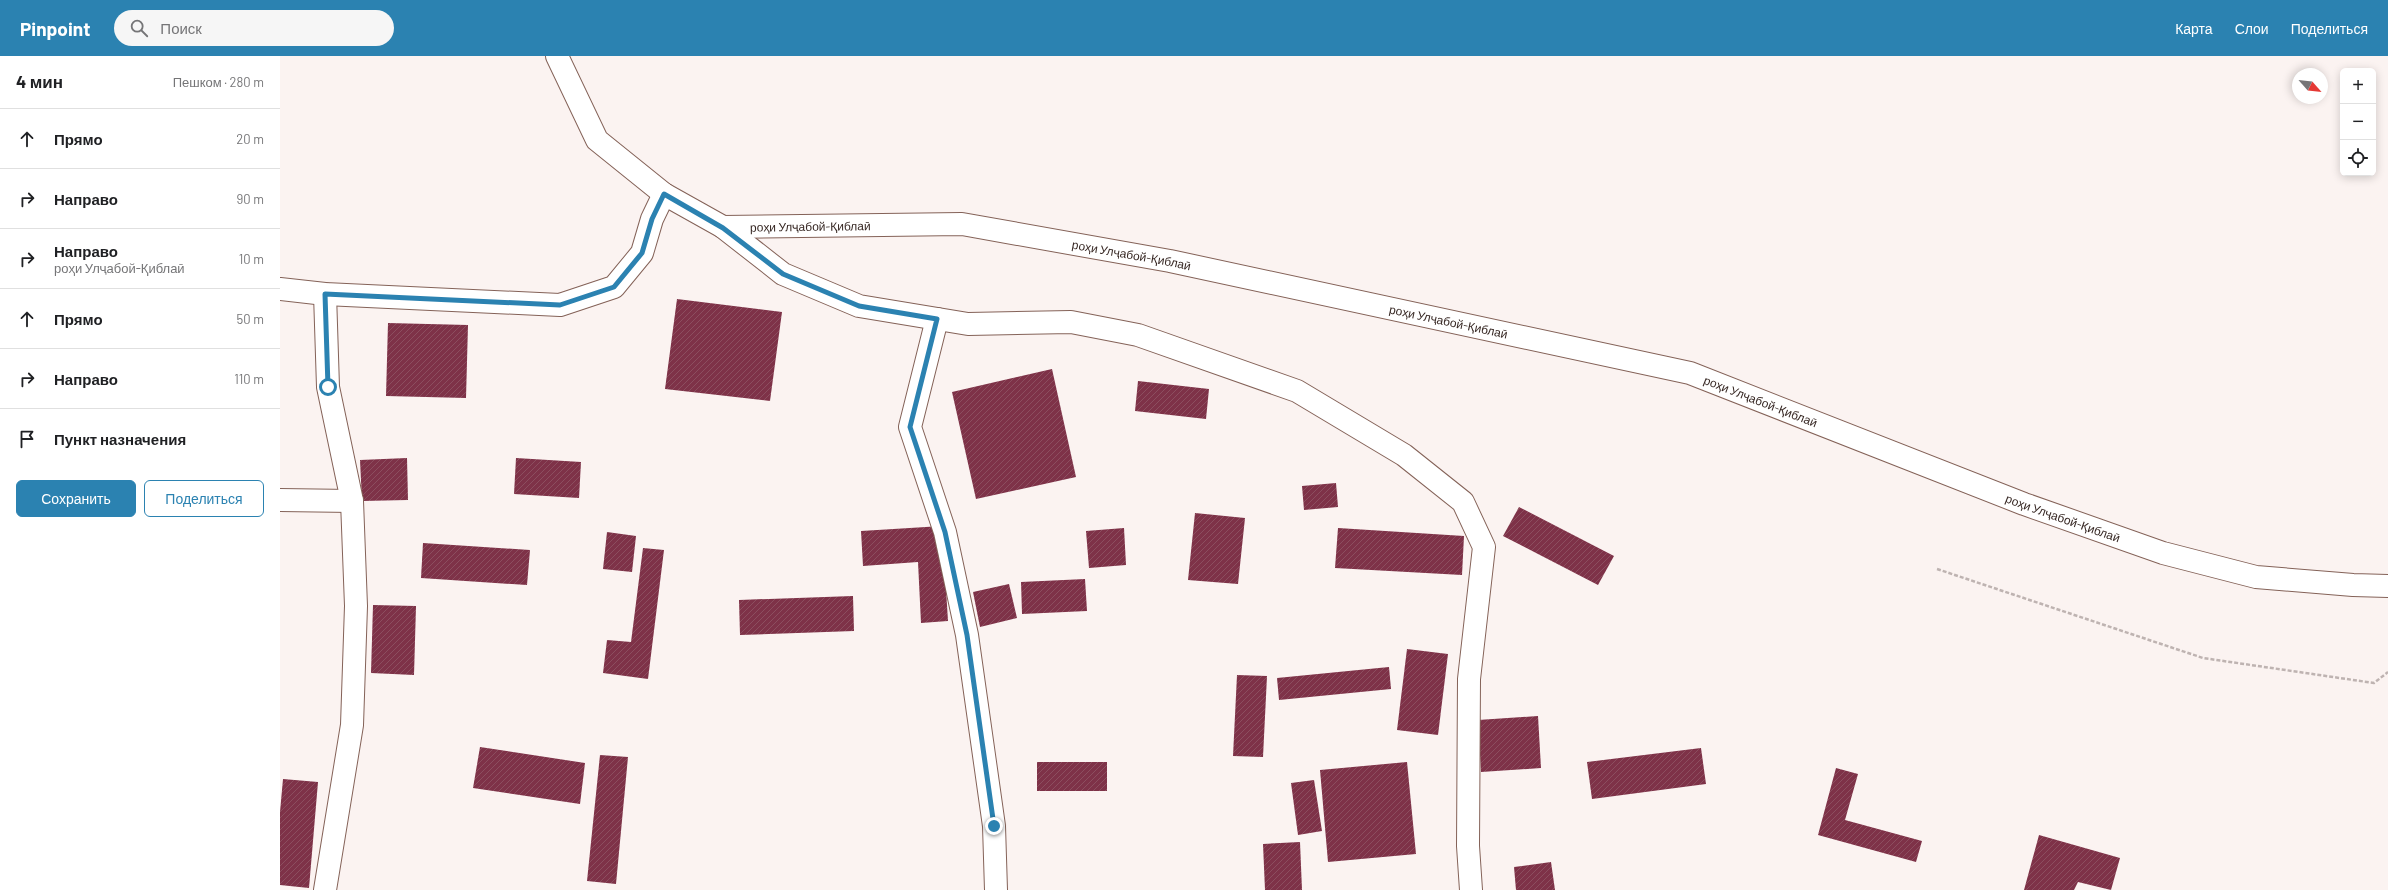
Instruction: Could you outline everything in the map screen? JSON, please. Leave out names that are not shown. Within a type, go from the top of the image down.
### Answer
[{"type":"street","points":[[557,56],[596,140],[664,194],[723,228],[783,274],[859,306],[968,324],[1071,322],[1138,335],[1297,391],[1404,455],[1463,502],[1484,547],[1469,679],[1468,846],[1471,890]]},
{"type":"street","points":[[280,289],[325,294],[560,305],[614,287],[642,253],[652,219],[664,194]]},
{"type":"street","name":"роҳи Улҷабой-Қиблаӣ","points":[[723,228],[962,224],[1170,261],[1690,373],[2024,504],[2163,553],[2256,577],[2353,585],[2388,586]]},
{"type":"street","points":[[325,294],[328,387],[352,501],[356,606],[352,725],[325,890]]},
{"type":"street","points":[[937,319],[910,427],[945,532],[967,635],[994,826],[996,890]]},
{"type":"street","points":[[280,500],[352,501]]},
{"type":"path","points":[[1937,569],[2203,658],[2374,683],[2388,672]]},
{"type":"building","points":[[677,299],[782,312],[770,401],[665,389]]},
{"type":"building","points":[[388,323],[468,325],[466,398],[386,396]]},
{"type":"building","points":[[1052,369],[1076,477],[976,499],[952,392]]},
{"type":"building","points":[[1138,381],[1209,389],[1206,419],[1135,411]]},
{"type":"building","points":[[407,458],[408,500],[362,501],[360,460]]},
{"type":"building","points":[[516,458],[581,462],[579,498],[514,494]]},
{"type":"building","points":[[1336,483],[1338,507],[1304,510],[1302,486]]},
{"type":"building","points":[[1519,507],[1614,556],[1598,585],[1503,536]]},
{"type":"building","points":[[1195,513],[1245,518],[1238,584],[1188,580]]},
{"type":"building","points":[[942,526],[948,621],[921,623],[918,562],[863,566],[861,531]]},
{"type":"building","points":[[1124,528],[1126,565],[1089,568],[1086,531]]},
{"type":"building","points":[[1338,528],[1464,536],[1462,575],[1335,568]]},
{"type":"building","points":[[607,532],[636,536],[632,572],[603,569]]},
{"type":"building","points":[[423,543],[530,550],[527,585],[421,578]]},
{"type":"building","points":[[643,548],[664,550],[648,679],[603,673],[607,640],[631,642]]},
{"type":"building","points":[[1085,579],[1087,611],[1022,614],[1021,582]]},
{"type":"building","points":[[1009,584],[1017,618],[980,627],[973,592]]},
{"type":"building","points":[[853,596],[854,631],[740,635],[739,600]]},
{"type":"building","points":[[373,605],[416,606],[414,675],[371,673]]},
{"type":"building","points":[[1407,649],[1448,654],[1438,735],[1397,730]]},
{"type":"building","points":[[1389,667],[1391,689],[1279,700],[1277,678]]},
{"type":"building","points":[[1237,675],[1267,676],[1263,757],[1233,756]]},
{"type":"building","points":[[1538,716],[1541,768],[1481,772],[1478,720]]},
{"type":"building","points":[[480,747],[585,763],[580,804],[473,788]]},
{"type":"building","points":[[1701,748],[1706,784],[1592,799],[1587,762]]},
{"type":"building","points":[[600,755],[628,757],[616,884],[587,881]]},
{"type":"building","points":[[1037,762],[1107,762],[1107,791],[1037,791]]},
{"type":"building","points":[[1407,762],[1416,854],[1328,862],[1320,770]]},
{"type":"building","points":[[1836,768],[1858,774],[1845,820],[1922,841],[1916,862],[1818,835]]},
{"type":"building","points":[[283,779],[318,782],[309,888],[280,885],[280,812]]},
{"type":"building","points":[[1314,780],[1322,831],[1298,835],[1291,783]]},
{"type":"building","points":[[2039,835],[2120,858],[2111,890],[2078,882],[2074,890],[2024,890]]},
{"type":"building","points":[[1300,842],[1302,890],[1265,890],[1263,844]]},
{"type":"building","points":[[1551,862],[1555,890],[1516,890],[1514,867]]},
{"type":"route","points":[[328,387],[325,294],[560,305],[614,287],[642,253],[652,219],[664,194],[723,228],[783,274],[859,306],[937,319],[910,427],[945,532],[967,635],[994,826]]}]
